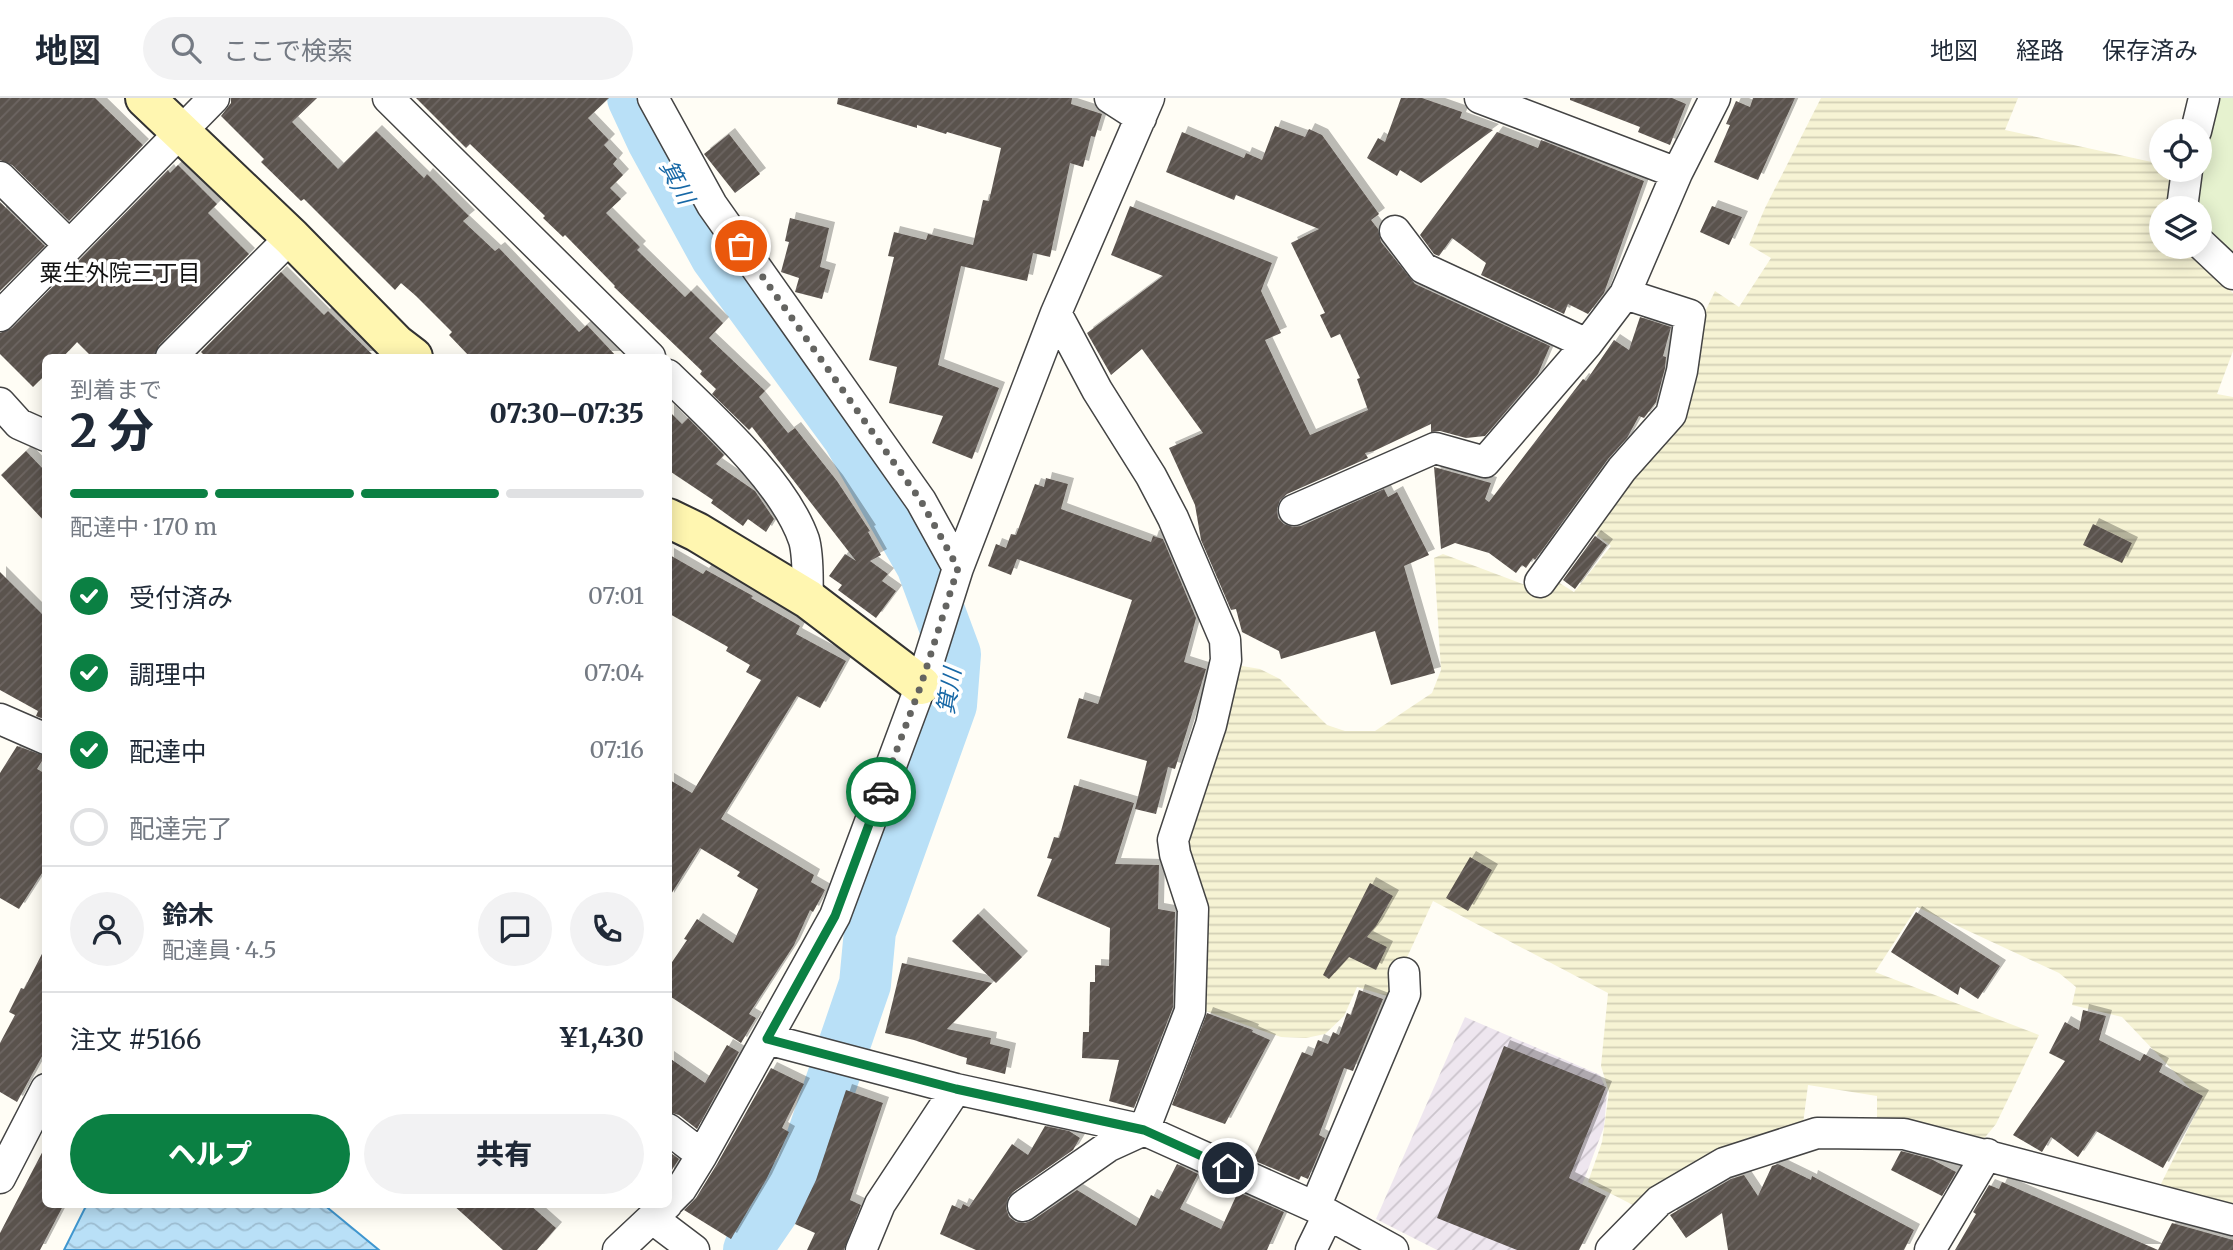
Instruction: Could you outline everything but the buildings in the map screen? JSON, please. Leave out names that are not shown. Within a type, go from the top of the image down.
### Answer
[{"type":"street","points":[[145,98],[291,237],[398,353]]},
{"type":"street","points":[[0,316],[214,98]]},
{"type":"street","points":[[653,98],[712,205],[921,501],[958,568]]},
{"type":"street","points":[[672,1198],[702,1155],[835,916],[925,670],[958,568],[1056,313],[1145,108],[1110,98]]},
{"type":"street","points":[[1480,98],[1677,173]]},
{"type":"street","points":[[1294,510],[1435,447],[1485,462],[1587,344],[1625,294],[1677,173],[1715,98]]},
{"type":"street","points":[[2199,119],[2204,98]]},
{"type":"street","points":[[395,101],[647,354]]},
{"type":"street","points":[[0,177],[69,245]]},
{"type":"street","points":[[1395,231],[1423,268],[1587,344]]},
{"type":"street","points":[[174,354],[291,237]]},
{"type":"street","points":[[2212,254],[2233,274]]},
{"type":"street","points":[[1540,582],[1622,469],[1671,414],[1682,371],[1690,315],[1625,294]]},
{"type":"street","points":[[1023,1206],[1109,1146],[1144,1130],[1190,1011],[1193,909],[1173,840],[1211,725],[1226,660],[1225,640],[1173,518],[1151,476],[1097,390],[1056,313]]},
{"type":"street","points":[[672,379],[729,435],[779,494],[804,541],[808,599]]},
{"type":"street","points":[[0,403],[19,424],[42,434]]},
{"type":"street","points":[[672,520],[925,670]]},
{"type":"street","points":[[0,719],[42,737]]},
{"type":"street","points":[[1311,1250],[1322,1211],[1405,994],[1404,973]]},
{"type":"street","points":[[767,1039],[956,1089],[1144,1130],[1322,1211],[1393,1250]]},
{"type":"street","points":[[862,1250],[880,1204],[956,1089]]},
{"type":"street","points":[[0,1178],[42,1097]]},
{"type":"street","points":[[672,1132],[702,1155]]},
{"type":"street","points":[[1611,1250],[1659,1201],[1724,1163],[1817,1133],[1903,1134],[2233,1220]]},
{"type":"street","points":[[1930,1250],[1987,1154]]},
{"type":"street","points":[[618,1250],[663,1208],[694,1250]]},
{"type":"shaded area","points":[[1821,98],[2018,98],[2005,130],[2149,161],[2149,182],[2172,182],[2170,196],[2149,196],[2149,259],[2196,259],[2233,293],[2233,351],[2217,394],[2233,397],[2233,1208],[2159,1188],[2202,1101],[2122,1017],[2072,1005],[2076,987],[2059,973],[1917,907],[1875,972],[2039,1035],[1996,1124],[1982,1141],[1877,1121],[1877,1096],[1808,1085],[1803,1124],[1747,1138],[1687,1169],[1635,1206],[1588,1182],[1602,1142],[1609,1092],[1601,1066],[1608,993],[1433,901],[1397,979],[1394,998],[1357,987],[1344,1016],[1325,1034],[1306,1038],[1281,1037],[1197,1008],[1182,850],[1236,665],[1260,669],[1280,679],[1327,725],[1345,731],[1375,731],[1432,693],[1441,670],[1434,558],[1443,554],[1528,586],[1553,579],[1574,592],[1611,546],[1589,529],[1621,486],[1715,291],[1739,307],[1771,258],[1749,245]]},
{"type":"shaded area","points":[[1465,1017],[1600,1075],[1607,1092],[1604,1127],[1584,1180],[1548,1250],[1437,1250],[1376,1219]]},
{"type":"green space","points":[[2217,98],[2233,98],[2233,257],[2212,235],[2212,196],[2196,196],[2198,182],[2212,182],[2212,120]]},
{"type":"water","points":[[85,1208],[328,1208],[379,1250],[64,1250]]},
{"type":"waterway","name":"箕川","points":[[633,98],[653,141],[716,256],[848,436],[922,565],[955,654],[951,705],[870,931],[865,984],[802,1168],[754,1238],[749,1250]]},
{"type":"way so far","points":[[741,246],[921,501],[958,568],[921,685],[881,792]]},
{"type":"district","name":"粟生外院三丁目","points":[[120,273]]},
{"type":"route","points":[[881,792],[835,916],[767,1039],[956,1089],[1144,1130],[1228,1168]]}]
